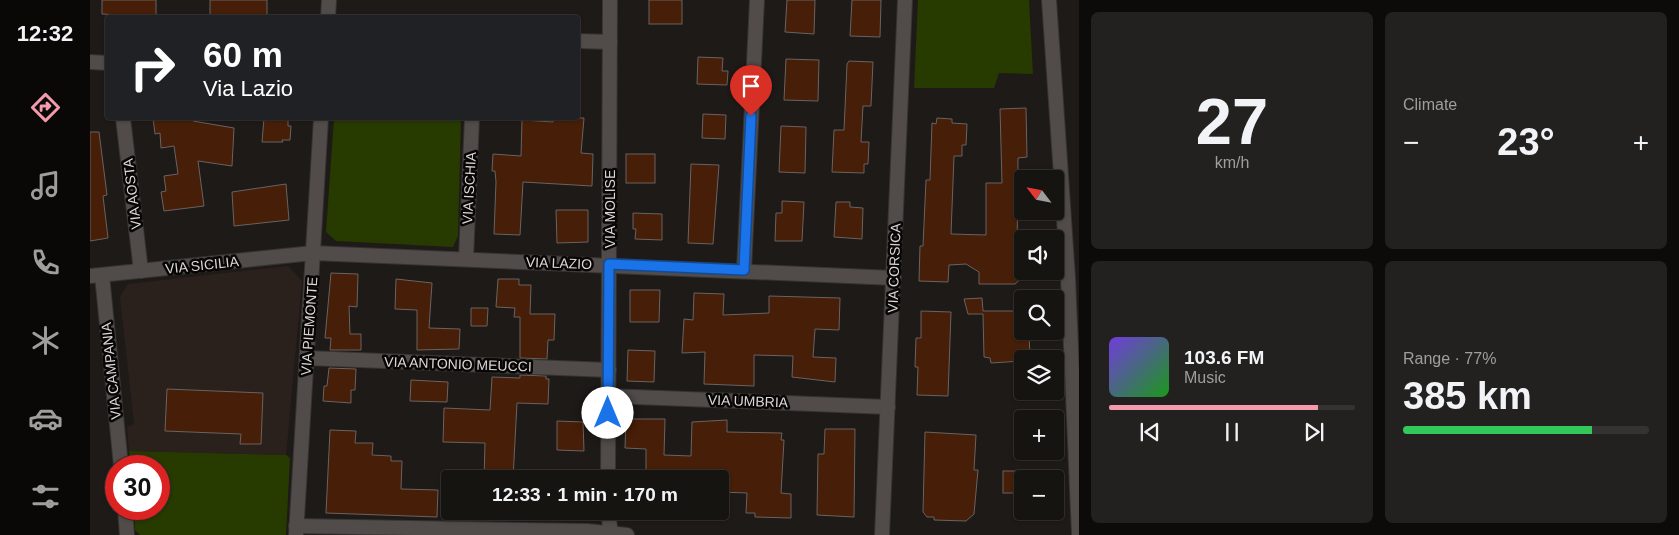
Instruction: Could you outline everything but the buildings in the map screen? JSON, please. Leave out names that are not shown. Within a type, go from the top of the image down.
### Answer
[{"type":"street","points":[[328,15],[329,0]]},
{"type":"street","name":"VIA MOLISE","points":[[608,470],[610,0]]},
{"type":"street","points":[[744,270],[757,0]]},
{"type":"street","name":"VIA CORSICA","points":[[882,535],[905,0]]},
{"type":"street","points":[[1049,0],[1068,278],[1079,535]]},
{"type":"street","points":[[580,41],[610,42]]},
{"type":"street","points":[[90,62],[105,63]]},
{"type":"street","name":"VIA AOSTA","points":[[123,120],[141,271]]},
{"type":"street","name":"VIA PIEMONTE","points":[[296,530],[321,120]]},
{"type":"street","name":"VIA ISCHIA","points":[[466,259],[472,120]]},
{"type":"street","name":"VIA LAZIO","points":[[313,253],[609,264],[894,278]]},
{"type":"street","name":"VIA SICILIA","points":[[96,276],[313,253]]},
{"type":"street","name":"VIA CAMPANIA","points":[[96,276],[120,455]]},
{"type":"street","name":"VIA ANTONIO MEUCCI","points":[[307,358],[609,370]]},
{"type":"street","name":"VIA UMBRIA","points":[[609,396],[888,406]]},
{"type":"street","points":[[126,520],[127,535]]},
{"type":"street","points":[[609,520],[611,534]]},
{"type":"street","points":[[296,530],[627,535]]},
{"type":"shaded area","points":[[288,266],[302,281],[286,455],[129,451],[127,427],[134,424],[120,297],[128,284]]},
{"type":"green space","points":[[918,0],[1029,0],[1033,74],[999,73],[994,88],[914,88]]},
{"type":"green space","points":[[334,120],[461,120],[458,236],[453,247],[336,241],[326,232]]},
{"type":"green space","points":[[129,451],[286,455],[290,458],[286,535],[140,535],[135,530],[135,520],[170,520],[170,455],[130,455]]},
{"type":"route","points":[[608,413],[609,264],[744,270],[751,116]]}]
